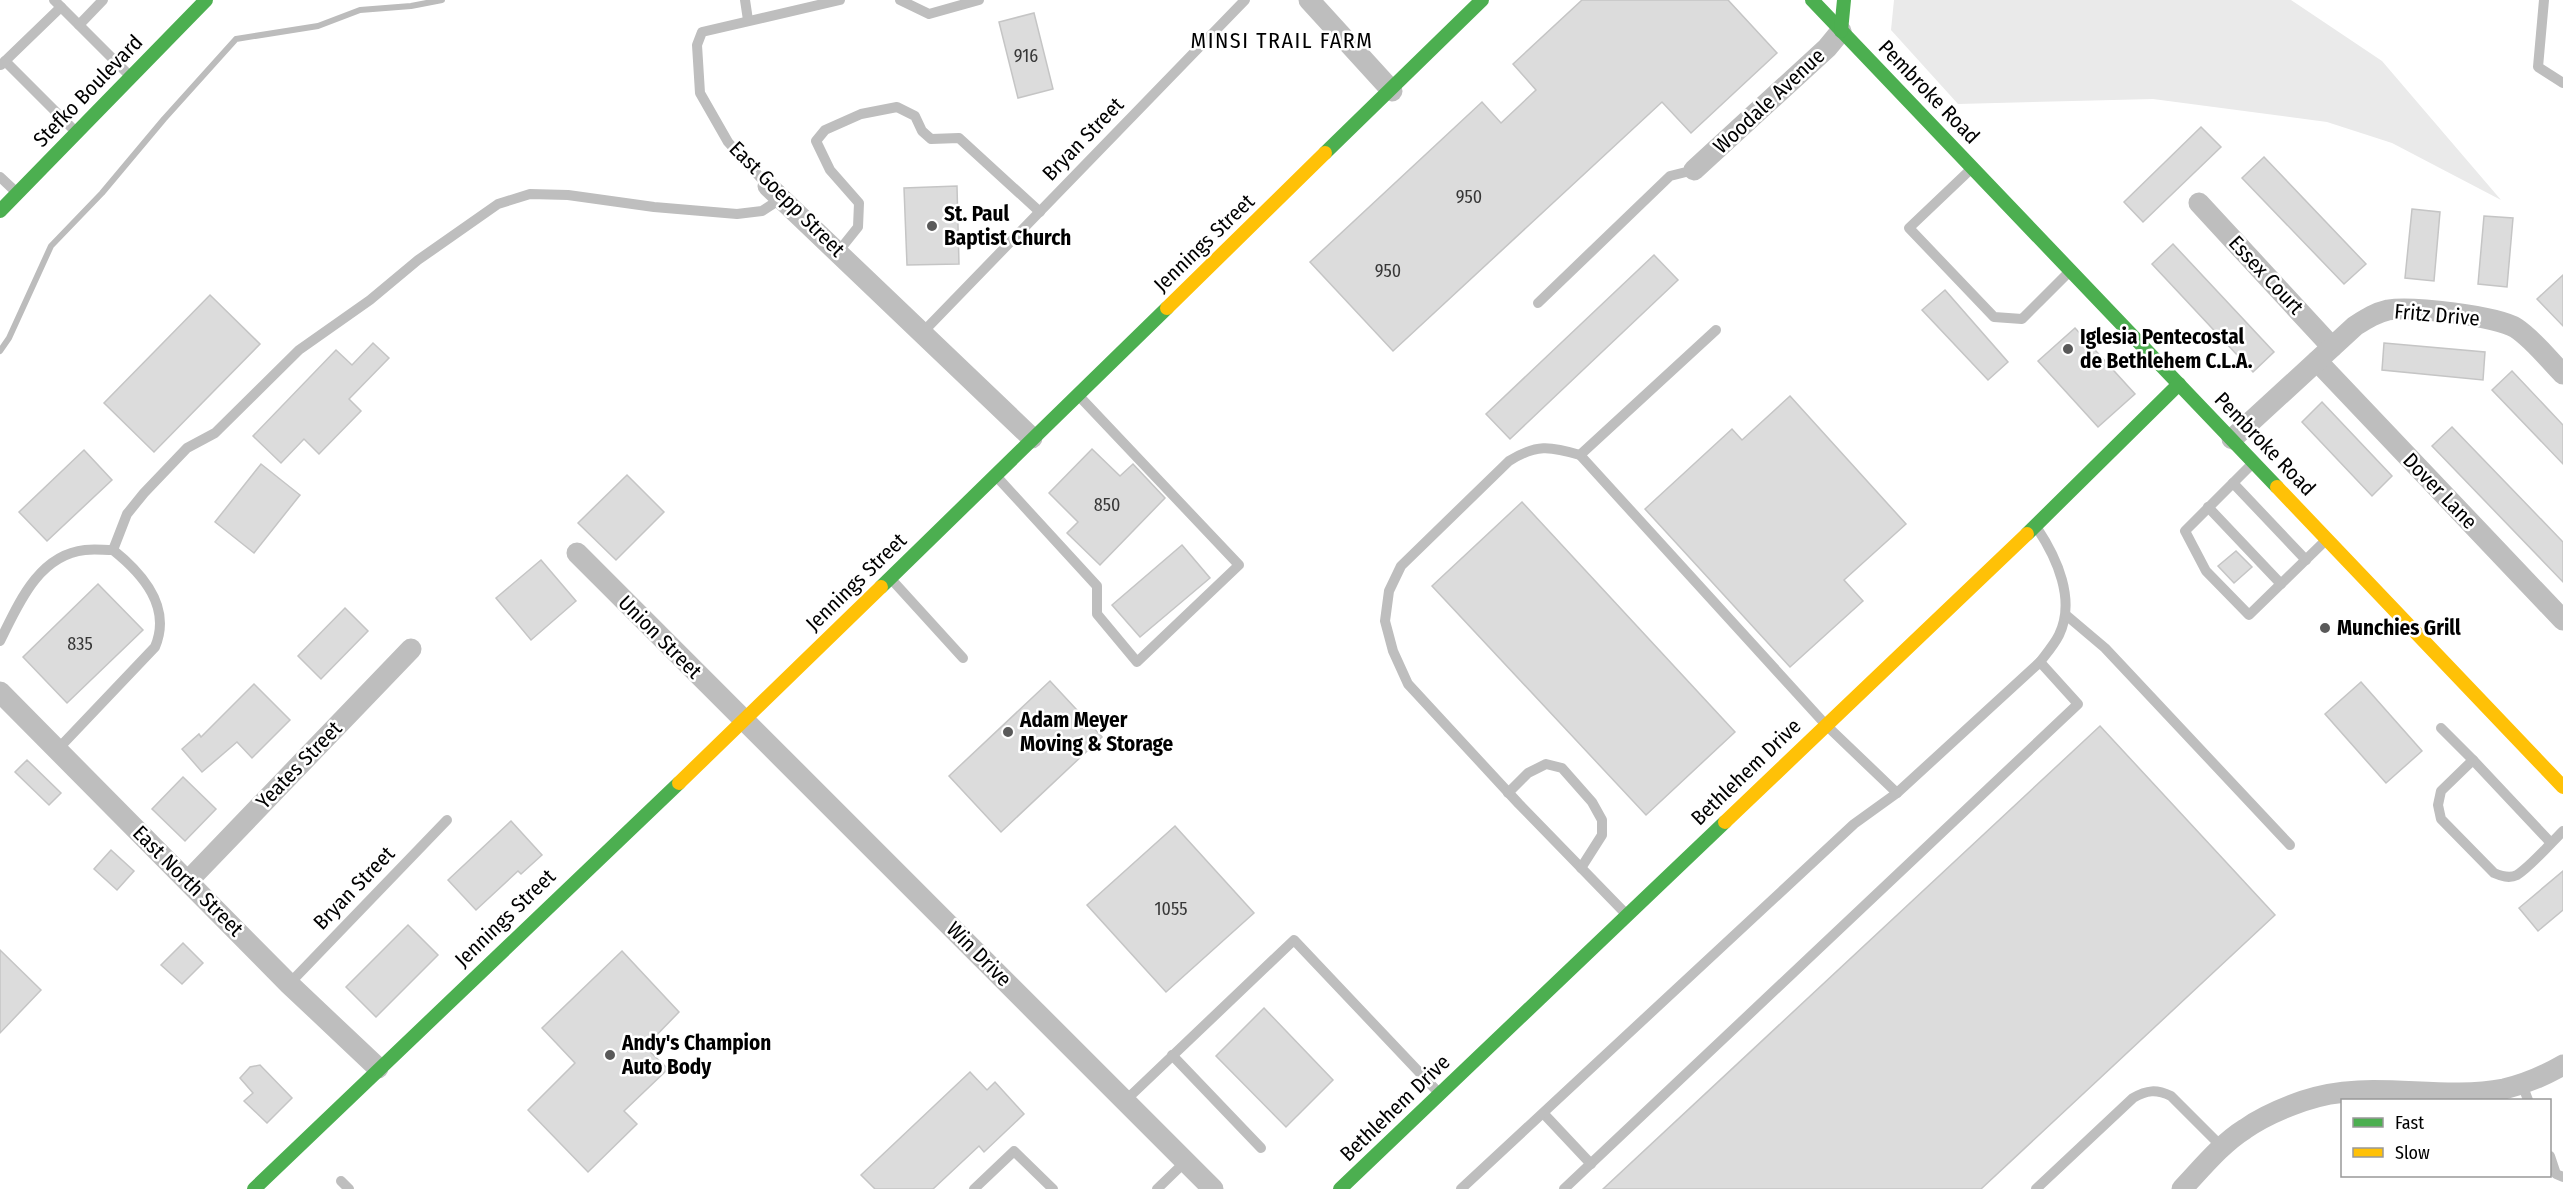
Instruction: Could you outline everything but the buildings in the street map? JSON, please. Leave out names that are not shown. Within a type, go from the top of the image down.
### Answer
[{"type":"street","name":"Stefko Boulevard","points":[[0,211],[206,0]]},
{"type":"street","points":[[1309,0],[1392,91]]},
{"type":"street","name":"Jennings Street","points":[[254,1189],[378,1068],[744,721],[1077,394],[1392,91],[1482,0]]},
{"type":"street","name":"Pembroke Road","points":[[1812,0],[2563,787]]},
{"type":"street","points":[[1841,31],[1844,0]]},
{"type":"street","name":"Woodale Avenue","points":[[1694,170],[1827,48],[1841,31]]},
{"type":"street","name":"East Goepp Street","points":[[775,192],[924,331],[1032,438]]},
{"type":"street","name":"Essex Court","points":[[2199,203],[2332,347]]},
{"type":"street","name":"Fritz Drive","points":[[2232,440],[2355,326],[2378,313],[2405,308],[2506,323],[2523,333],[2563,374]]},
{"type":"street","name":"Dover Lane","points":[[2317,361],[2563,620]]},
{"type":"street","name":"Bethlehem Drive","points":[[1340,1189],[2035,526],[2179,384]]},
{"type":"street","name":"Union Street","points":[[577,553],[744,721]]},
{"type":"street","name":"Yeates Street","points":[[188,881],[411,649]]},
{"type":"street","name":"East North Street","points":[[0,692],[289,984],[378,1068]]},
{"type":"street","name":"Win Drive","points":[[744,721],[1213,1189]]},
{"type":"street","points":[[2182,1189],[2244,1129],[2303,1101],[2335,1093],[2369,1090],[2525,1092],[2563,1065]]},
{"type":"lane","points":[[79,26],[103,0]]},
{"type":"lane","points":[[745,0],[748,20]]},
{"type":"lane","name":"East Goepp Street","points":[[775,192],[728,142],[700,93],[697,45],[702,32],[840,0]]},
{"type":"lane","points":[[900,0],[928,14],[979,0]]},
{"type":"lane","name":"Bryan Street","points":[[924,331],[1245,0]]},
{"type":"lane","points":[[2544,0],[2538,67],[2563,82]]},
{"type":"lane","points":[[77,133],[2,63],[57,4],[131,78]]},
{"type":"lane","points":[[838,252],[858,227],[860,202],[830,170],[816,141],[825,130],[861,114],[897,107],[915,116],[922,131],[931,139],[959,138],[1040,212]]},
{"type":"lane","points":[[1972,167],[1909,228],[1994,317],[2022,319],[2071,271]]},
{"type":"lane","points":[[1538,303],[1670,176],[1694,170]]},
{"type":"lane","points":[[0,177],[17,193]]},
{"type":"lane","points":[[112,550],[127,514],[187,448],[215,433],[298,350],[370,300],[418,260],[498,204],[530,194],[567,195],[654,207],[737,214],[762,211],[775,192]]},
{"type":"lane","points":[[1580,455],[1716,330]]},
{"type":"lane","points":[[994,475],[1097,586],[1097,614],[1137,662],[1239,565],[1077,394]]},
{"type":"lane","points":[[1627,915],[1508,793],[1408,684],[1393,651],[1385,621],[1389,591],[1401,566],[1509,461],[1527,450],[1555,448],[1580,455],[1826,724],[1897,793]]},
{"type":"lane","points":[[2253,463],[2185,531],[2206,571],[2249,615],[2327,540]]},
{"type":"lane","points":[[2233,483],[2306,560]]},
{"type":"lane","points":[[2208,507],[2281,584]]},
{"type":"lane","points":[[1461,1189],[1854,824],[1897,793],[2040,662],[2059,636],[2066,615],[2061,575],[2046,542],[2035,526]]},
{"type":"lane","points":[[0,641],[26,590],[49,565],[65,555],[83,550],[112,550],[142,578],[160,609],[161,634],[156,647],[58,750]]},
{"type":"lane","points":[[890,578],[963,657]]},
{"type":"lane","points":[[2066,615],[2105,648],[2290,844]]},
{"type":"lane","points":[[1564,1189],[2078,704],[2040,662]]},
{"type":"lane","points":[[2441,728],[2551,843]]},
{"type":"lane","points":[[2472,760],[2441,790],[2438,804],[2441,819],[2494,873],[2505,877],[2516,876],[2563,831]]},
{"type":"lane","points":[[1508,793],[1528,773],[1546,764],[1562,768],[1592,802],[1602,820],[1602,835],[1581,868]]},
{"type":"lane","name":"Bryan Street","points":[[289,984],[447,820]]},
{"type":"lane","points":[[1126,1100],[1293,940],[1440,1094]]},
{"type":"lane","points":[[1172,1055],[1261,1148]]},
{"type":"lane","points":[[2036,1189],[2133,1098],[2146,1091],[2161,1091],[2171,1096],[2223,1148]]},
{"type":"lane","points":[[1544,1114],[1591,1164]]},
{"type":"lane","points":[[974,1189],[1014,1150],[1053,1189]]},
{"type":"lane","points":[[2551,1159],[2556,1174],[2563,1177]]},
{"type":"lane","points":[[1157,1189],[1186,1161]]},
{"type":"shaded area","points":[[1894,0],[2291,0],[2382,61],[2501,200],[2392,143],[2327,122],[2153,99],[1958,104],[1891,30]]},
{"type":"waterway","points":[[0,351],[9,338],[51,246],[102,193],[164,119],[236,39],[318,26],[360,10],[411,6],[442,0]]},
{"type":"traffic: fast","points":[[0,211],[206,0]]},
{"type":"traffic: fast","points":[[1325,153],[1482,0]]},
{"type":"traffic: fast","points":[[1812,0],[2277,487]]},
{"type":"traffic: fast","points":[[1841,31],[1844,0]]},
{"type":"traffic: fast","points":[[881,587],[1167,308]]},
{"type":"traffic: fast","points":[[2027,534],[2179,384]]},
{"type":"traffic: fast","points":[[254,1189],[679,783]]},
{"type":"traffic: fast","points":[[1340,1189],[1725,822]]},
{"type":"traffic: slow","points":[[1167,308],[1325,153]]},
{"type":"traffic: slow","points":[[2277,487],[2563,787]]},
{"type":"traffic: slow","points":[[1725,822],[2027,534]]},
{"type":"traffic: slow","points":[[679,783],[881,587]]},
{"type":"place","name":"St. Paul Baptist Church","points":[[932,226]]},
{"type":"place","name":"Iglesia Pentecostal de Bethlehem C.L.A.","points":[[2068,349]]},
{"type":"place","name":"Munchies Grill","points":[[2325,628]]},
{"type":"place","name":"Adam Meyer Moving & Storage","points":[[1008,732]]},
{"type":"place","name":"Andy's Champion Auto Body","points":[[610,1055]]},
{"type":"district","name":"MINSI TRAIL FARM","points":[[1282,40]]}]
